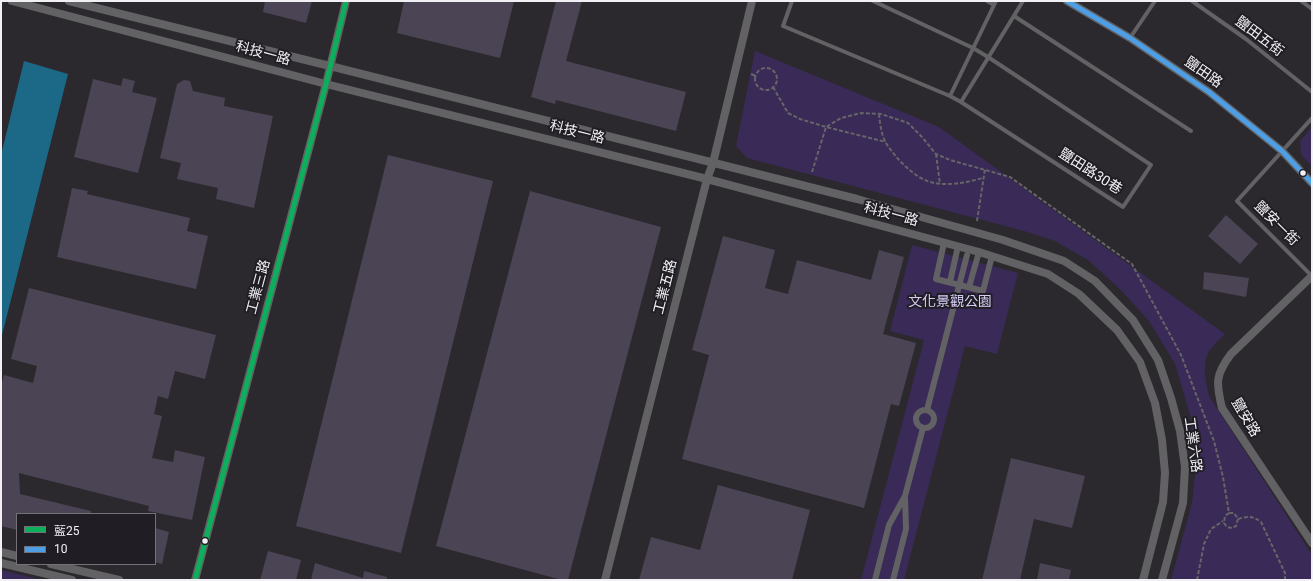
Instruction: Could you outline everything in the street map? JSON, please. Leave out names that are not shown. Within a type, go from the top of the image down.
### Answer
[{"type":"street","name":"科技一路","points":[[12,1],[326,84],[707,179],[979,252],[1048,274],[1079,294],[1117,330]]},
{"type":"street","name":"科技一路","points":[[69,1],[865,201],[1003,240],[1064,262],[1094,281],[1133,320]]},
{"type":"street","name":"工業三路","points":[[195,580],[326,84],[346,1]]},
{"type":"street","name":"工業五路","points":[[605,580],[707,179],[713,163],[752,1]]},
{"type":"street","name":"鹽田路","points":[[1067,1],[1130,38],[1209,92],[1282,151],[1312,183]]},
{"type":"street","points":[[944,243],[936,279],[983,291],[992,256]]},
{"type":"street","points":[[950,282],[958,246]]},
{"type":"street","points":[[969,287],[979,252]]},
{"type":"street","points":[[928,410],[967,256]]},
{"type":"street","name":"鹽安路","points":[[1312,276],[1231,354],[1222,367],[1218,378],[1218,394],[1222,408],[1312,543]]},
{"type":"street","name":"工業六路","points":[[1133,320],[1158,360],[1180,431],[1185,467],[1183,503],[1162,580]]},
{"type":"street","name":"工業六路","points":[[1117,330],[1140,362],[1155,404],[1162,440],[1165,473],[1162,502],[1142,580]]},
{"type":"street","points":[[922,410],[928,410],[933,414],[934,423],[929,428],[920,427],[916,423],[916,417],[922,410]]},
{"type":"street","points":[[893,580],[906,529],[906,496],[923,428]]},
{"type":"street","points":[[875,580],[889,524],[906,496]]},
{"type":"street","points":[[1,552],[16,556]]},
{"type":"street","points":[[1,563],[72,580]]},
{"type":"street","points":[[55,565],[119,580]]},
{"type":"lane","name":"鹽田路30巷","points":[[792,1],[783,26],[950,96],[1123,207],[1150,165],[973,48],[873,1]]},
{"type":"lane","points":[[950,96],[995,3],[987,1]]},
{"type":"lane","points":[[961,102],[1023,1]]},
{"type":"lane","points":[[1130,38],[1155,1]]},
{"type":"lane","name":"鹽田五街","points":[[1192,1],[1246,39],[1312,92]]},
{"type":"lane","points":[[1301,1],[1312,9]]},
{"type":"lane","points":[[1014,16],[1191,131]]},
{"type":"lane","points":[[1282,151],[1312,118]]},
{"type":"lane","name":"鹽安一街","points":[[1282,151],[1237,201],[1312,276]]},
{"type":"path","points":[[763,69],[770,69],[776,74],[777,81],[773,87],[767,90],[760,88],[756,83],[756,76],[763,69]]},
{"type":"path","points":[[751,74],[756,76]]},
{"type":"path","points":[[773,87],[788,113],[800,119],[886,142]]},
{"type":"path","points":[[879,114],[886,142],[900,162],[920,177],[933,183],[940,184],[966,182],[983,178]]},
{"type":"path","points":[[936,154],[940,184]]},
{"type":"path","points":[[977,221],[985,169]]},
{"type":"path","points":[[1238,519],[1248,516],[1256,518],[1262,522],[1285,574],[1285,580]]},
{"type":"path","points":[[1197,580],[1204,544],[1211,529],[1223,521]]},
{"type":"green space","points":[[755,51],[939,127],[1225,334],[1207,355],[1205,373],[1209,396],[1312,555],[1312,580],[1171,580],[1192,503],[1196,466],[1191,418],[1175,364],[1149,321],[1121,290],[1088,260],[1055,241],[1024,231],[747,158],[736,146]]},
{"type":"green space","points":[[1312,127],[1312,166],[1301,155],[1300,141]]},
{"type":"green space","name":"文化景觀公園","points":[[912,245],[1018,273],[997,354],[965,346],[904,580],[861,580],[924,340],[890,331]]},
{"type":"green space","points":[[1,570],[42,580],[1,580]]},
{"type":"water","points":[[24,61],[68,74],[1,339],[1,155]]},
{"type":"building","points":[[265,1],[312,1],[306,23],[263,12]]},
{"type":"building","points":[[404,1],[514,1],[500,58],[397,33]]},
{"type":"building","points":[[556,1],[582,1],[566,61],[686,92],[676,131],[556,100],[555,104],[531,97]]},
{"type":"building","points":[[123,78],[135,81],[132,92],[157,98],[138,173],[74,157],[93,79],[121,86]]},
{"type":"building","points":[[184,80],[190,81],[193,91],[225,98],[224,106],[273,116],[254,208],[216,199],[218,188],[177,179],[181,163],[160,158],[177,84]]},
{"type":"building","points":[[388,155],[493,181],[401,553],[296,526]]},
{"type":"building","points":[[72,188],[88,191],[87,194],[190,218],[187,231],[208,236],[196,289],[57,257]]},
{"type":"building","points":[[530,191],[661,227],[568,580],[562,580],[436,546]]},
{"type":"building","points":[[1226,215],[1258,244],[1240,264],[1208,236]]},
{"type":"building","points":[[723,236],[775,250],[765,288],[788,294],[797,260],[871,280],[879,250],[904,257],[883,334],[916,343],[899,406],[891,404],[864,508],[682,459],[709,355],[692,350]]},
{"type":"building","points":[[1204,272],[1249,278],[1246,297],[1203,289]]},
{"type":"building","points":[[29,288],[216,335],[205,379],[175,371],[168,399],[158,396],[154,414],[162,416],[152,458],[173,462],[175,450],[205,457],[192,520],[148,511],[149,506],[19,473],[20,494],[91,511],[91,513],[16,513],[16,530],[1,526],[1,386],[4,375],[33,383],[37,366],[11,359]]},
{"type":"building","points":[[1011,458],[1085,476],[1072,528],[1034,519],[1020,580],[982,580]]},
{"type":"building","points":[[718,485],[810,510],[792,580],[639,580],[651,537],[700,550]]},
{"type":"building","points":[[156,528],[169,532],[162,564],[156,562]]},
{"type":"building","points":[[268,551],[301,560],[296,580],[260,580]]},
{"type":"building","points":[[315,563],[363,578],[364,571],[387,577],[387,580],[311,580]]},
{"type":"building","points":[[1040,563],[1071,570],[1069,580],[1037,580]]},
{"type":"transit line","name":"藍25","points":[[195,580],[326,84],[346,1]]},
{"type":"transit line","name":"10","points":[[1067,1],[1130,38],[1209,92],[1282,151],[1312,183]]}]
